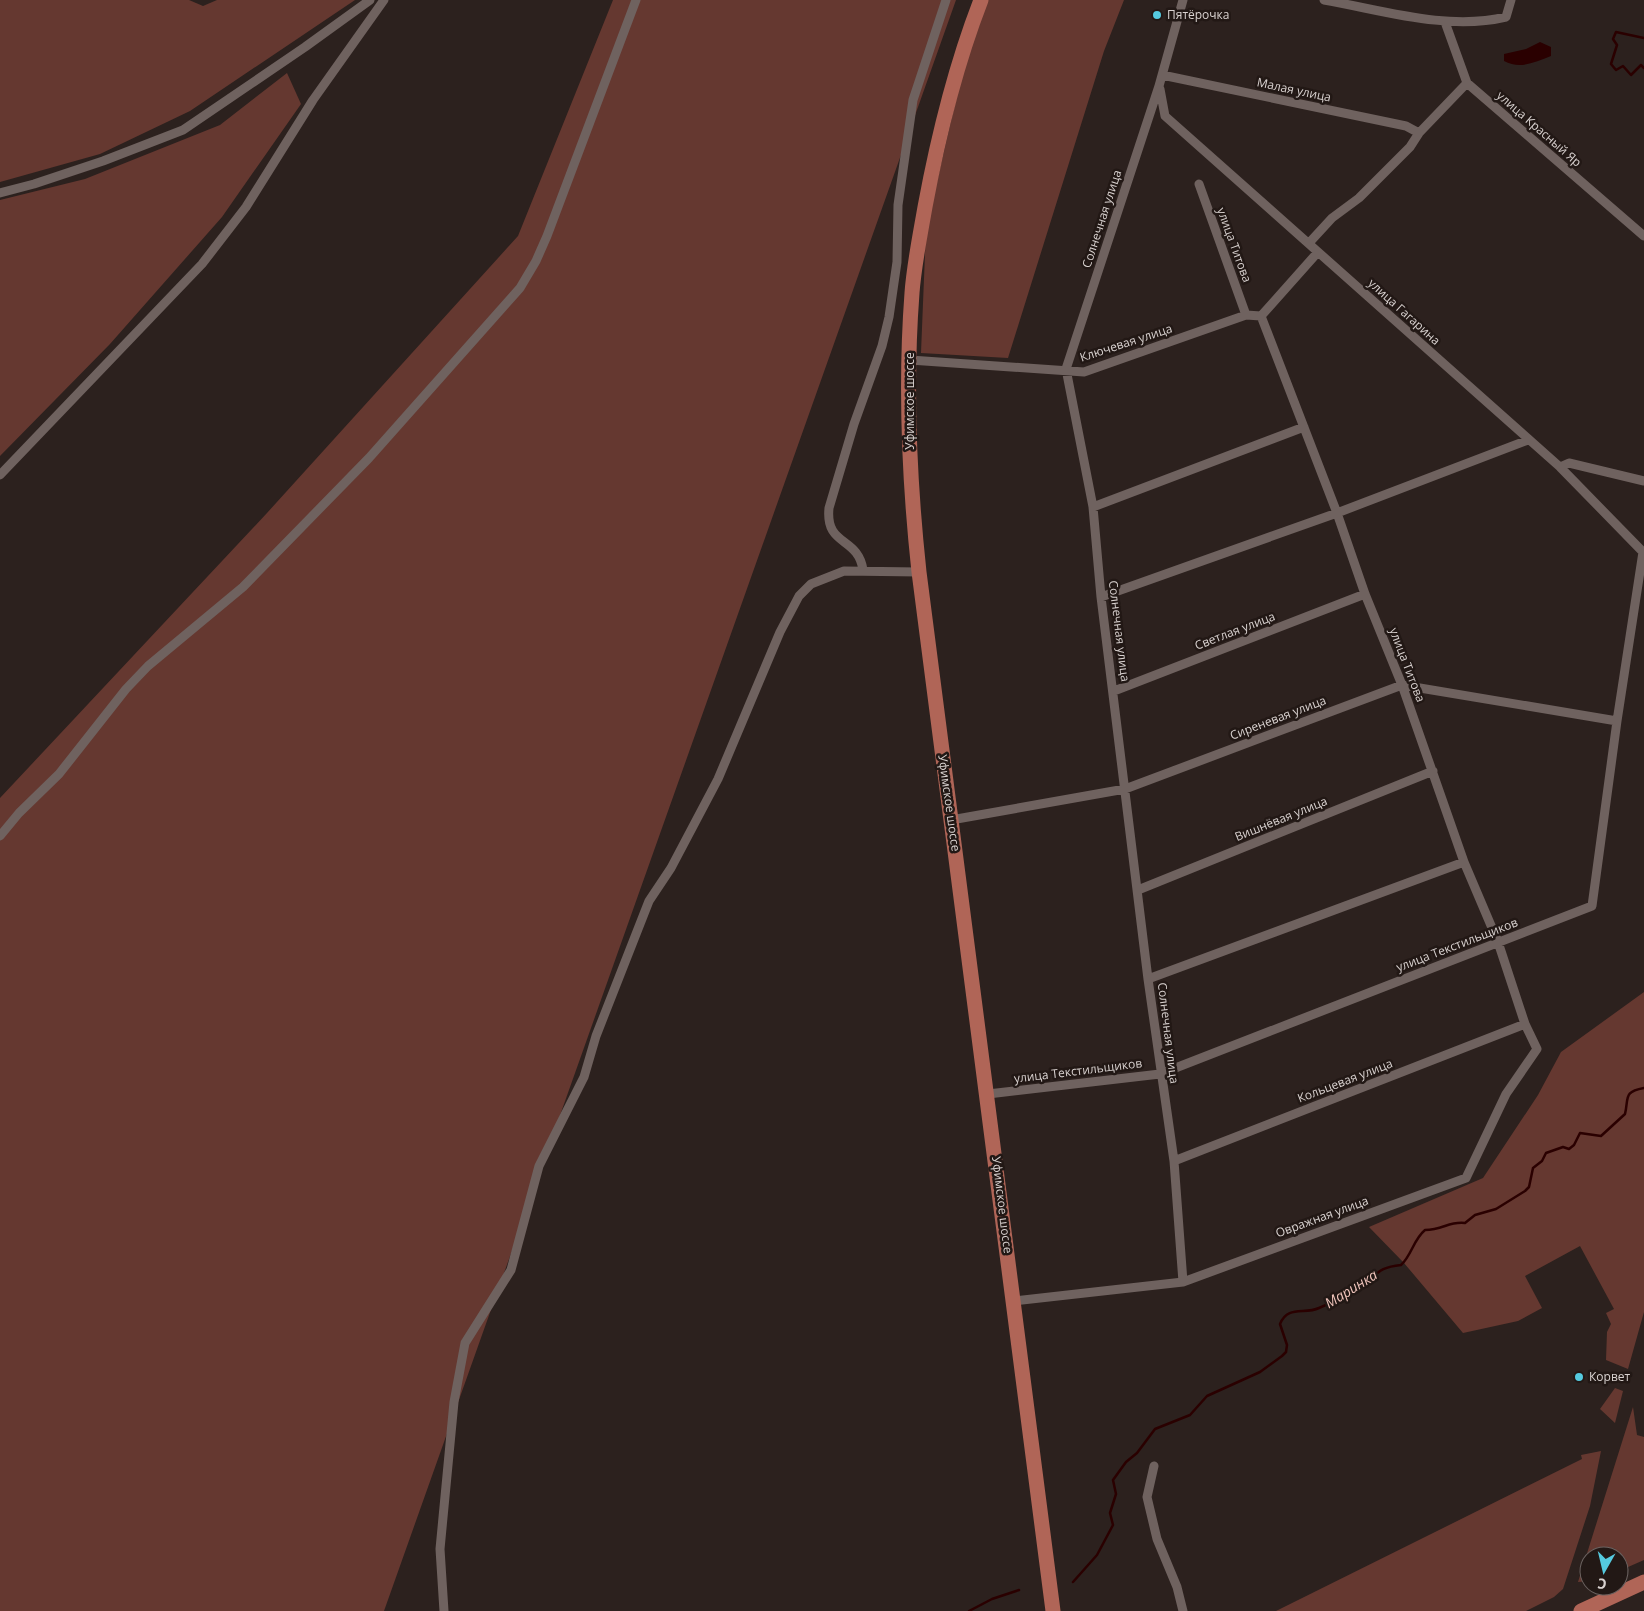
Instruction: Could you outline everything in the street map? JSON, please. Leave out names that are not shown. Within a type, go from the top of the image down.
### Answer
[{"type":"main road","name":"Уфимское шоссе","points":[[981,0],[951,89],[934,162],[912,292],[908,437],[919,572],[988,1094],[1053,1611]]},
{"type":"main road","points":[[1581,1611],[1644,1582]]},
{"type":"street","points":[[0,193],[103,161],[183,130],[370,0]]},
{"type":"street","points":[[0,475],[202,264],[246,207],[313,100],[384,0]]},
{"type":"street","points":[[0,836],[19,813],[59,774],[126,689],[148,666],[243,587],[369,458],[520,288],[536,261],[547,236],[636,0]]},
{"type":"street","points":[[863,570],[860,556],[832,532],[828,518],[829,508],[854,424],[882,346],[889,317],[897,262],[898,205],[913,100],[946,0]]},
{"type":"street","name":"Солнечная улица","points":[[1183,1282],[1174,1161],[1160,1074],[1148,979],[1101,597],[1093,507],[1066,369],[1159,86],[1184,0]]},
{"type":"street","points":[[1324,0],[1445,22],[1490,21],[1506,17],[1511,0]]},
{"type":"street","name":"улица Красный Яр","points":[[1445,22],[1467,83],[1644,236]]},
{"type":"street","name":"Малая улица","points":[[1162,76],[1406,126],[1419,133]]},
{"type":"street","points":[[1309,243],[1332,218],[1359,198],[1404,153],[1419,133],[1467,83]]},
{"type":"street","name":"улица Гагарина","points":[[1159,86],[1165,116],[1560,467],[1644,552]]},
{"type":"street","name":"улица Титова","points":[[1199,184],[1246,315]]},
{"type":"street","points":[[1261,316],[1318,252]]},
{"type":"street","name":"Ключевая улица","points":[[910,360],[1066,369],[1084,372],[1246,315],[1261,316]]},
{"type":"street","name":"улица Титова","points":[[1261,316],[1337,513],[1365,594],[1402,685],[1464,862],[1498,942],[1526,1024]]},
{"type":"street","points":[[1093,507],[1304,427]]},
{"type":"street","points":[[1101,597],[1337,513],[1528,440]]},
{"type":"street","points":[[1560,467],[1569,463],[1644,481]]},
{"type":"street","name":"улица Текстильщиков","points":[[988,1094],[1160,1074],[1592,906],[1617,721],[1644,552]]},
{"type":"street","points":[[444,1611],[440,1549],[454,1402],[465,1343],[510,1270],[538,1166],[584,1077],[596,1036],[649,901],[671,868],[718,779],[780,632],[800,596],[811,584],[844,571],[919,572]]},
{"type":"street","name":"Светлая улица","points":[[1114,691],[1365,594]]},
{"type":"street","points":[[1402,685],[1617,721]]},
{"type":"street","name":"Сиреневая улица","points":[[952,820],[1126,789],[1402,685]]},
{"type":"street","name":"Вишнёвая улица","points":[[1138,890],[1433,771]]},
{"type":"street","points":[[1148,979],[1464,862]]},
{"type":"street","name":"Кольцевая улица","points":[[1174,1161],[1526,1024]]},
{"type":"street","name":"Овражная улица","points":[[1013,1301],[1183,1282],[1466,1178],[1506,1094],[1537,1049],[1526,1024]]},
{"type":"street","points":[[1154,1466],[1147,1496],[1157,1539],[1177,1587],[1183,1611]]},
{"type":"shaded area","points":[[0,0],[189,0],[203,6],[217,0],[355,0],[190,111],[100,154],[0,182]]},
{"type":"shaded area","points":[[613,0],[956,0],[384,1611],[0,1611],[0,798],[267,513],[518,236]]},
{"type":"shaded area","points":[[988,0],[1124,0],[1104,51],[1008,358],[921,353],[926,229],[970,40]]},
{"type":"shaded area","points":[[1540,42],[1551,47],[1551,56],[1522,65],[1510,64],[1504,61],[1504,54],[1526,49]]},
{"type":"shaded area","points":[[287,73],[301,104],[222,217],[110,344],[0,456],[0,200],[85,179],[220,125]]},
{"type":"shaded area","points":[[1644,992],[1644,1312],[1628,1369],[1606,1360],[1607,1332],[1611,1324],[1606,1313],[1614,1309],[1580,1246],[1525,1276],[1542,1308],[1518,1321],[1463,1333],[1404,1263],[1369,1227],[1483,1178],[1538,1095],[1561,1052]]},
{"type":"shaded area","points":[[1615,1388],[1623,1391],[1615,1423],[1600,1409]]},
{"type":"shaded area","points":[[1633,1407],[1637,1435],[1644,1437],[1644,1560],[1629,1567],[1629,1546],[1589,1546]]},
{"type":"shaded area","points":[[1601,1451],[1590,1506],[1563,1589],[1554,1597],[1526,1611],[1276,1611],[1582,1459],[1581,1455]]},
{"type":"waterway","points":[[1644,38],[1616,32],[1613,39],[1617,45],[1611,64],[1616,70],[1623,66],[1631,75],[1641,65],[1644,68]]},
{"type":"waterway","name":"Маринка","points":[[1073,1582],[1097,1555],[1113,1525],[1110,1513],[1116,1494],[1113,1480],[1126,1462],[1137,1453],[1155,1429],[1190,1415],[1207,1396],[1260,1372],[1282,1356],[1286,1352],[1287,1345],[1280,1324],[1287,1314],[1313,1310],[1324,1306],[1364,1284],[1381,1271],[1389,1267],[1401,1265],[1425,1230],[1437,1229],[1455,1223],[1465,1223],[1475,1215],[1496,1209],[1525,1191],[1529,1187],[1533,1168],[1542,1161],[1546,1153],[1563,1147],[1569,1149],[1574,1145],[1580,1133],[1601,1136],[1625,1114],[1628,1096],[1633,1091],[1644,1088]]},
{"type":"waterway","name":"Маринка","points":[[969,1611],[992,1599],[1019,1590]]},
{"type":"place","name":"Пятёрочка","points":[[1157,15]]},
{"type":"place","name":"Корвет","points":[[1579,1377]]}]
